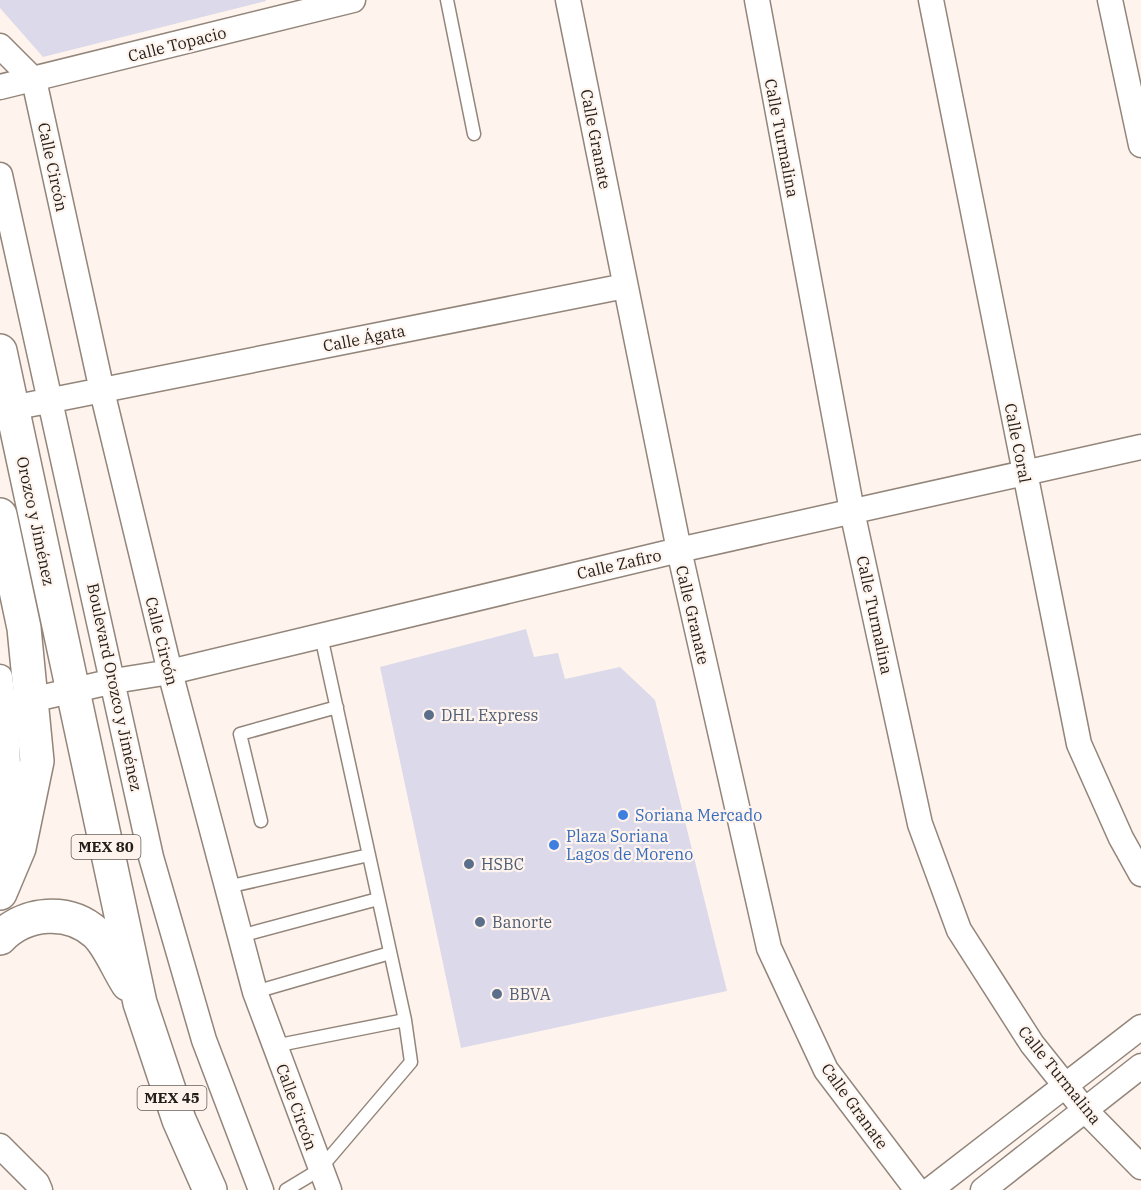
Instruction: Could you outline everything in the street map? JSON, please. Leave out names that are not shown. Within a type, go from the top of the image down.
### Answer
[{"type":"highway","name":"Orozco y Jiménez","points":[[0,351],[72,691]]},
{"type":"highway","name":"Orozco y Jiménez","points":[[0,514],[24,628],[12,705]]},
{"type":"highway","name":"MEX 80","points":[[72,691],[140,1004]]},
{"type":"highway","points":[[1,891],[20,848],[37,761],[12,705]]},
{"type":"highway","name":"MEX 45","points":[[0,938],[10,928],[34,918],[57,915],[78,921],[97,934],[140,1004],[179,1120],[210,1190]]},
{"type":"street","name":"Calle Topacio","points":[[0,87],[34,81],[353,0]]},
{"type":"street","name":"Calle Granate","points":[[568,0],[679,550],[770,948],[826,1070],[917,1190]]},
{"type":"street","name":"Calle Turmalina","points":[[757,0],[852,511],[920,824],[959,930],[1032,1044],[1084,1109],[1141,1167]]},
{"type":"street","name":"Calle Coral","points":[[931,0],[1023,473],[1079,744],[1121,838],[1141,874]]},
{"type":"street","points":[[1110,0],[1141,145]]},
{"type":"street","points":[[0,46],[34,81]]},
{"type":"street","name":"Calle Circón","points":[[34,81],[102,391],[170,672],[255,992],[324,1180]]},
{"type":"street","name":"Boulevard Orozco y Jiménez","points":[[0,175],[155,868],[204,1040],[261,1190]]},
{"type":"street","name":"Calle Ágata","points":[[12,408],[625,286]]},
{"type":"street","name":"Calle Zafiro","points":[[12,705],[114,681],[170,672],[679,550],[1141,447]]},
{"type":"street","name":"Orozco y Jiménez","points":[[0,677],[12,705],[1,891]]},
{"type":"street","points":[[930,1190],[1141,1027]]},
{"type":"street","points":[[983,1190],[1141,1066]]},
{"type":"street","points":[[0,1146],[37,1183],[40,1190]]},
{"type":"lane","points":[[447,0],[474,134]]},
{"type":"lane","points":[[286,1190],[324,1180],[411,1062],[405,1020],[321,636]]},
{"type":"lane","points":[[261,821],[240,734],[337,707]]},
{"type":"lane","points":[[227,887],[369,855]]},
{"type":"lane","points":[[240,936],[378,899]]},
{"type":"lane","points":[[255,992],[390,953]]},
{"type":"lane","points":[[274,1046],[405,1020]]},
{"type":"building","points":[[0,0],[266,1],[43,57],[0,8]]},
{"type":"building","name":"Plaza Soriana Lagos de Moreno","points":[[526,629],[534,657],[558,653],[565,679],[620,667],[655,700],[727,991],[461,1048],[380,667]]},
{"type":"place","name":"DHL Express","points":[[429,715]]},
{"type":"place","name":"Soriana Mercado","points":[[623,815]]},
{"type":"place","name":"Plaza Soriana Lagos de Moreno","points":[[554,845]]},
{"type":"place","name":"HSBC","points":[[469,864]]},
{"type":"place","name":"Banorte","points":[[480,922]]},
{"type":"place","name":"BBVA","points":[[497,994]]}]
